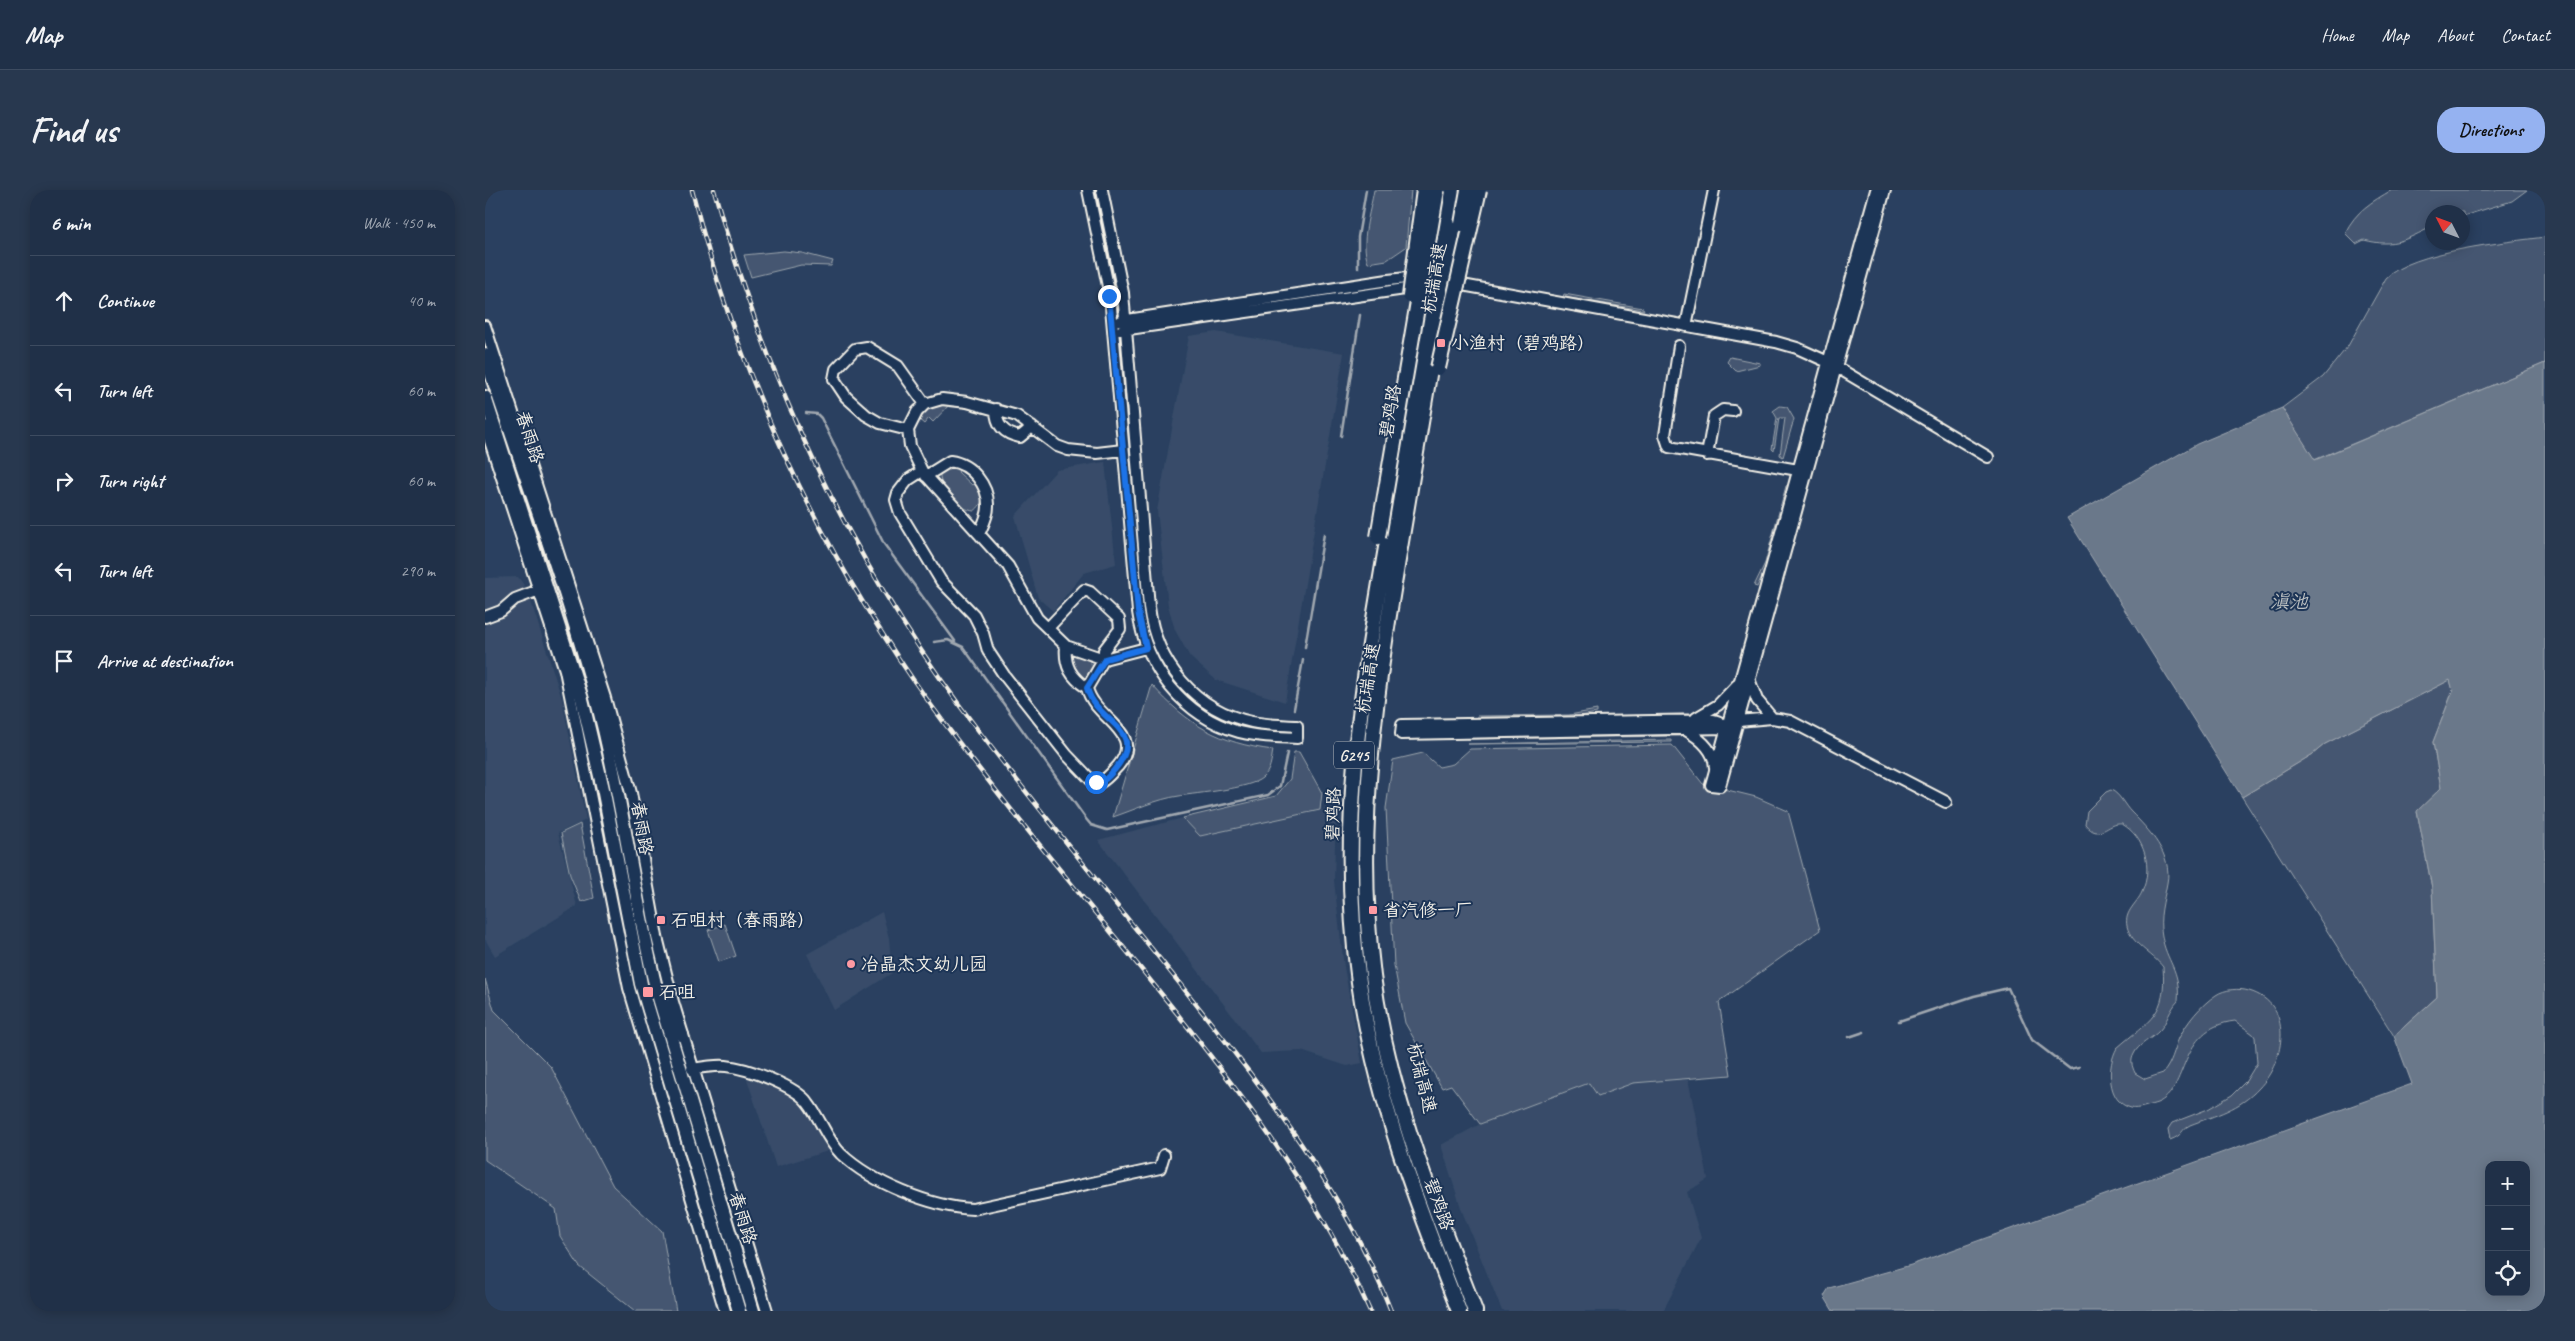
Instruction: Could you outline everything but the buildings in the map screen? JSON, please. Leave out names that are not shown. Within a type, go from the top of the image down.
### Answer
[{"type":"highway","points":[[1378,537],[1424,190]]},
{"type":"highway","name":"杭瑞高速","points":[[1437,190],[1378,537],[1351,710],[1345,768],[1342,842],[1347,942],[1357,1015],[1383,1124],[1421,1236],[1450,1311]]},
{"type":"highway","name":"碧鸡路","points":[[1447,190],[1377,688],[1366,797],[1365,870],[1373,978],[1399,1097],[1431,1196],[1475,1311]]},
{"type":"highway","name":"碧鸡路","points":[[1459,1311],[1408,1174],[1375,1063],[1359,982],[1350,872],[1351,799],[1359,716],[1435,286],[1460,190]]},
{"type":"highway","name":"杭瑞高速","points":[[1468,190],[1377,742],[1372,838],[1373,888],[1381,978],[1395,1054],[1434,1185],[1484,1311]]},
{"type":"highway","points":[[1438,368],[1479,190]]},
{"type":"main road","name":"春雨路","points":[[485,355],[489,379],[595,695],[614,773],[656,988],[753,1311]]},
{"type":"main road","name":"春雨路","points":[[485,397],[582,699],[604,793],[641,984],[739,1311]]},
{"type":"main road","points":[[656,988],[682,1035]]},
{"type":"street","points":[[1089,190],[1113,326],[1138,612],[1146,648],[1165,682],[1183,701],[1204,717],[1240,732],[1297,738],[1297,726],[1251,722],[1220,711],[1185,685],[1160,650],[1153,629],[1149,607],[1123,293],[1102,190]]},
{"type":"street","points":[[1686,326],[1714,190]]},
{"type":"street","points":[[1876,190],[1832,364],[1744,681],[1727,728],[1711,785],[1720,786],[1741,709],[1744,681],[1798,470],[1832,364],[1885,190]]},
{"type":"street","points":[[1113,326],[1407,278],[1435,286],[1686,326],[1776,342],[1797,348],[1832,364],[1988,457]]},
{"type":"street","points":[[485,326],[608,707],[631,793],[657,937],[682,1035],[767,1311]]},
{"type":"street","points":[[1679,346],[1665,440],[1673,449],[1798,470]]},
{"type":"street","points":[[908,430],[880,423],[856,406],[839,389],[834,379],[836,369],[855,349],[867,347],[897,366],[925,404]]},
{"type":"street","points":[[1123,450],[1097,453],[1068,450],[1057,446],[1017,416],[996,409],[942,399],[925,404],[917,412],[908,430],[910,446],[924,474],[1008,566],[1031,609],[1066,646],[1105,659],[1146,648]]},
{"type":"street","points":[[996,409],[996,419],[1006,432],[1020,437],[1032,427]]},
{"type":"street","points":[[1707,455],[1714,416],[1723,410],[1733,411]]},
{"type":"street","points":[[485,426],[572,696],[614,920],[637,1021],[725,1311]]},
{"type":"street","points":[[979,534],[988,509],[987,496],[977,477],[963,465],[950,461],[908,480],[898,493],[897,500],[900,513],[941,581],[974,615],[983,633],[988,651],[1004,674],[1067,755],[1091,780],[1101,782],[1107,779],[1125,757],[1127,746],[1121,732],[1093,701],[1087,688],[1077,682],[1068,668],[1066,646]]},
{"type":"street","points":[[485,617],[501,611],[515,599],[539,590]]},
{"type":"street","points":[[1048,628],[1084,590],[1091,592],[1117,616],[1120,623],[1118,634],[1104,650],[1105,659],[1087,688]]},
{"type":"street","points":[[1744,681],[1772,718]]},
{"type":"street","points":[[1689,720],[1710,711],[1744,681]]},
{"type":"street","points":[[1727,728],[1741,709]]},
{"type":"street","points":[[1738,721],[1772,718],[1790,721],[1946,802]]},
{"type":"street","points":[[1727,728],[1401,734],[1402,725],[1713,720],[1727,728],[1732,742]]},
{"type":"street","points":[[1683,729],[1705,746],[1715,761],[1715,770]]},
{"type":"street","points":[[692,1069],[724,1065],[737,1067],[791,1088],[808,1102],[833,1143],[847,1159],[869,1173],[916,1196],[955,1208],[973,1208],[1160,1168],[1164,1155]]},
{"type":"shaded area","points":[[1374,190],[1411,190],[1406,247],[1387,260],[1368,263],[1365,236]]},
{"type":"shaded area","points":[[2392,190],[2527,190],[2512,201],[2470,214],[2470,205],[2425,205],[2425,230],[2392,243],[2364,240],[2356,244],[2345,233],[2359,213]]},
{"type":"shaded area","points":[[2545,237],[2545,363],[2314,460],[2282,408],[2323,377],[2348,346],[2386,278],[2416,261],[2438,254],[2456,250],[2470,250],[2470,248]]},
{"type":"shaded area","points":[[784,251],[802,253],[833,261],[831,266],[801,265],[751,277],[744,255]]},
{"type":"shaded area","points":[[1564,294],[1643,308],[1644,310],[1563,297]]},
{"type":"shaded area","points":[[1216,332],[1344,353],[1285,702],[1216,680],[1190,657],[1175,630],[1168,605],[1157,511],[1189,336]]},
{"type":"shaded area","points":[[1730,357],[1760,363],[1760,365],[1736,371],[1727,362]]},
{"type":"shaded area","points":[[951,403],[933,422],[929,418],[924,424],[917,418],[928,408]]},
{"type":"shaded area","points":[[1780,406],[1787,407],[1794,419],[1783,457],[1780,455],[1785,418],[1779,418],[1774,451],[1772,449],[1777,418],[1773,411]]},
{"type":"shaded area","points":[[1105,462],[1116,564],[1084,573],[1053,611],[1038,598],[1015,516],[1057,470]]},
{"type":"shaded area","points":[[949,465],[961,468],[958,472],[972,485],[976,482],[982,497],[980,505],[974,511],[963,507],[946,491],[940,479],[940,473]]},
{"type":"shaded area","points":[[1788,485],[1768,563],[1757,587],[1754,586],[1765,563],[1786,486]]},
{"type":"shaded area","points":[[518,577],[527,589],[562,699],[586,820],[558,833],[577,906],[495,956],[485,939],[485,578]]},
{"type":"shaded area","points":[[1072,652],[1088,659],[1094,668],[1086,682],[1071,670],[1070,654]]},
{"type":"shaded area","points":[[2450,680],[2453,690],[2433,742],[2441,788],[2417,812],[2432,888],[2437,997],[2394,1036],[2242,797],[2313,754],[2325,744]]},
{"type":"shaded area","points":[[1152,685],[1179,711],[1206,730],[1236,743],[1273,750],[1270,766],[1265,775],[1255,782],[1246,785],[1171,797],[1113,817]]},
{"type":"shaded area","points":[[1597,710],[1597,713],[1569,718],[1476,719],[1477,716],[1569,715]]},
{"type":"shaded area","points":[[1683,734],[1681,736],[1466,739],[1467,737]]},
{"type":"shaded area","points":[[1671,740],[1671,742],[1468,744]]},
{"type":"shaded area","points":[[1672,745],[1703,784],[1756,797],[1788,811],[1820,930],[1719,1002],[1731,1075],[1633,1083],[1598,1096],[1589,1083],[1480,1124],[1451,1085],[1442,1088],[1405,1023],[1394,965],[1386,808],[1393,760],[1423,753],[1439,767],[1453,764],[1470,749]]},
{"type":"shaded area","points":[[1294,752],[1299,752],[1322,793],[1320,810],[1200,836],[1183,818],[1276,796],[1290,779]]},
{"type":"shaded area","points":[[2111,790],[2152,835],[2163,853],[2168,873],[2161,916],[2161,929],[2164,945],[2175,973],[2178,990],[2178,1001],[2162,1027],[2136,1050],[2132,1059],[2135,1073],[2145,1079],[2163,1073],[2171,1061],[2179,1038],[2190,1020],[2205,1004],[2224,991],[2245,990],[2263,998],[2273,1008],[2279,1020],[2280,1048],[2275,1063],[2259,1088],[2236,1106],[2190,1125],[2178,1136],[2170,1140],[2168,1129],[2172,1123],[2208,1109],[2232,1095],[2246,1081],[2257,1063],[2255,1037],[2235,1021],[2216,1026],[2203,1035],[2193,1047],[2175,1086],[2167,1096],[2157,1103],[2137,1108],[2131,1108],[2123,1104],[2117,1098],[2113,1091],[2110,1073],[2114,1055],[2117,1048],[2154,1015],[2159,1007],[2164,983],[2163,967],[2137,943],[2127,926],[2127,916],[2142,892],[2147,873],[2147,863],[2141,845],[2130,830],[2122,824],[2095,832],[2085,824],[2087,811],[2106,792]]},
{"type":"shaded area","points":[[625,793],[627,793],[667,994],[652,941]]},
{"type":"shaded area","points":[[1336,807],[1334,881],[1344,967],[1362,1063],[1347,1066],[1301,1051],[1261,1053],[1098,840],[1183,818],[1200,836]]},
{"type":"shaded area","points":[[580,824],[594,898],[581,902],[570,875],[561,833]]},
{"type":"shaded area","name":"冶晶杰文幼儿园","points":[[882,912],[889,938],[892,973],[834,1010],[807,954]]},
{"type":"shaded area","points":[[725,924],[736,956],[719,962],[708,930]]},
{"type":"shaded area","points":[[485,979],[494,1010],[551,1067],[613,1186],[662,1231],[676,1311],[635,1311],[579,1266],[560,1236],[556,1209],[485,1160]]},
{"type":"shaded area","points":[[675,1032],[683,1045],[764,1311],[760,1311]]},
{"type":"shaded area","points":[[747,1079],[772,1084],[793,1094],[803,1104],[830,1147],[828,1151],[776,1167]]},
{"type":"shaded area","points":[[1688,1079],[1708,1179],[1687,1192],[1701,1238],[1663,1311],[1502,1311],[1462,1211],[1441,1145],[1480,1124],[1589,1083],[1599,1096],[1633,1083]]},
{"type":"water","name":"滇池","points":[[2545,363],[2545,1311],[1833,1311],[1824,1296],[1829,1288],[1911,1265],[2412,1084],[2394,1036],[2437,997],[2432,888],[2417,811],[2441,788],[2433,742],[2453,691],[2450,680],[2325,744],[2313,754],[2242,797],[2067,518],[2197,444],[2282,408],[2315,460]]},
{"type":"waterway","points":[[1358,268],[1358,237],[1366,190]]},
{"type":"waterway","points":[[1341,436],[1360,315]]},
{"type":"waterway","points":[[806,413],[817,414],[821,418],[884,544],[955,641]]},
{"type":"waterway","points":[[1305,647],[1324,534]]},
{"type":"waterway","points":[[934,642],[948,640],[963,647],[1091,825],[1107,830],[1268,795],[1280,786],[1287,753]]},
{"type":"waterway","points":[[1294,709],[1303,660]]},
{"type":"waterway","points":[[1899,1021],[1974,996],[2008,988],[2032,1040],[2070,1069],[2079,1067]]},
{"type":"waterway","points":[[1849,1037],[1864,1032]]},
{"type":"railway","points":[[692,190],[711,259],[733,327],[758,394],[818,523],[853,585],[890,646],[959,742],[1193,1033],[1250,1108],[1303,1186],[1327,1226],[1370,1311]]},
{"type":"railway","points":[[714,190],[736,265],[761,337],[789,407],[855,542],[893,607],[935,671],[981,734],[1221,1035],[1277,1109],[1329,1186],[1373,1268],[1391,1311]]},
{"type":"place","name":"小渔村（碧鸡路）","points":[[1441,343]]},
{"type":"place","name":"省汽修一厂","points":[[1373,910]]},
{"type":"place","name":"石咀村（春雨路）","points":[[661,920]]},
{"type":"place","name":"冶晶杰文幼儿园","points":[[851,964]]},
{"type":"place","name":"石咀","points":[[648,992]]},
{"type":"route","points":[[1096,782],[1107,779],[1125,757],[1127,746],[1121,732],[1089,695],[1087,688],[1089,682],[1105,659],[1146,648],[1139,625],[1116,356],[1109,296]]}]
